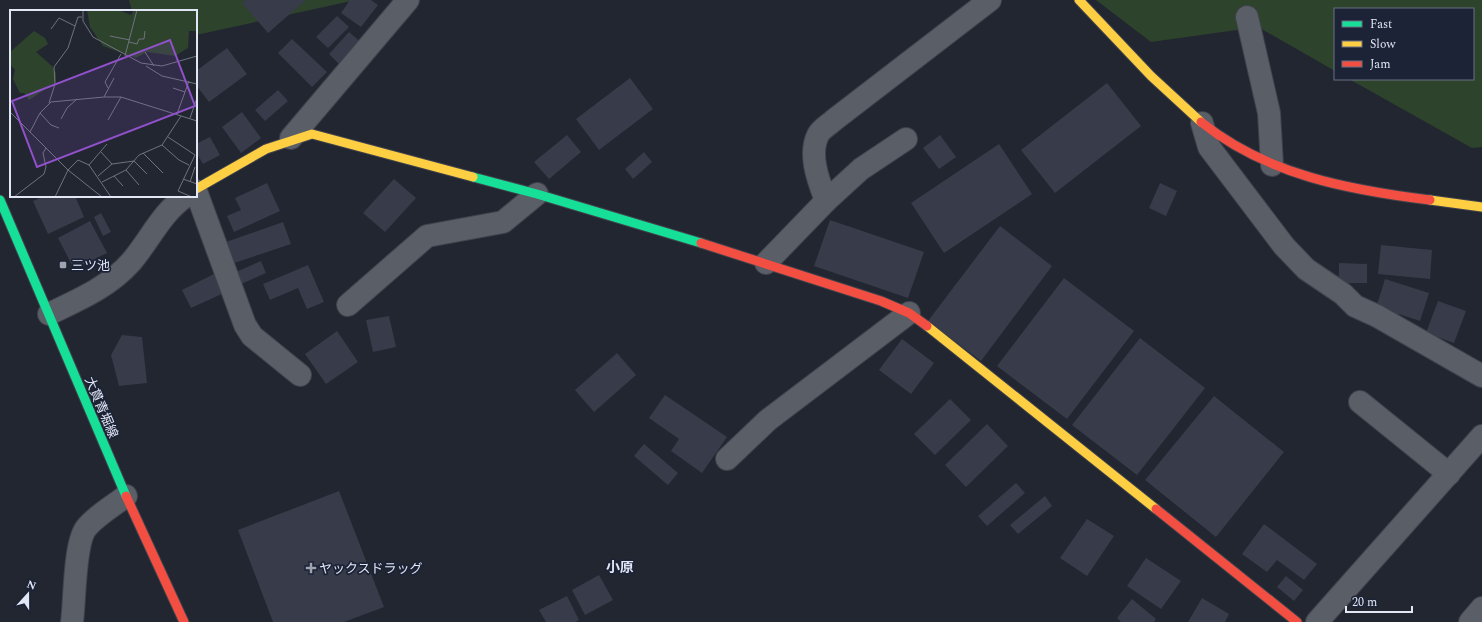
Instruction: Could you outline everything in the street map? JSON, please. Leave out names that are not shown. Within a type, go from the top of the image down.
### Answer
[{"type":"street","points":[[291,138],[408,0]]},
{"type":"street","points":[[826,201],[815,173],[814,154],[818,134],[834,120],[990,0]]},
{"type":"street","points":[[1079,0],[1171,98],[1202,123],[1232,144],[1272,165],[1335,186],[1482,207]]},
{"type":"street","points":[[1246,17],[1269,113],[1272,165]]},
{"type":"street","points":[[1202,123],[1209,146],[1284,246],[1306,269],[1343,294],[1355,306],[1377,316],[1482,376]]},
{"type":"street","points":[[197,189],[266,148],[291,138],[312,134],[537,194],[766,263],[881,301],[909,313],[1297,622]]},
{"type":"street","points":[[766,263],[826,201],[861,170],[906,139]]},
{"type":"street","points":[[197,193],[245,325],[252,336],[300,375]]},
{"type":"street","points":[[348,305],[427,236],[503,222],[537,194]]},
{"type":"street","points":[[48,314],[88,295],[115,278],[131,262],[173,205],[185,197]]},
{"type":"street","name":"大貫青堀線","points":[[0,200],[126,496],[184,622]]},
{"type":"street","points":[[727,459],[768,420],[909,313]]},
{"type":"street","points":[[1360,402],[1449,474]]},
{"type":"street","points":[[1317,622],[1482,436]]},
{"type":"street","points":[[72,622],[80,543],[86,528],[126,496]]},
{"type":"street","points":[[1470,622],[1482,608]]},
{"type":"green space","points":[[129,0],[356,0],[197,35],[197,10],[132,10]]},
{"type":"green space","points":[[1096,0],[1482,0],[1482,147],[1472,148],[1351,80],[1474,80],[1474,8],[1334,8],[1334,70],[1258,27],[1151,42]]},
{"type":"building","points":[[246,0],[306,0],[268,33],[242,3]]},
{"type":"building","points":[[350,0],[371,0],[378,5],[361,27],[341,13]]},
{"type":"building","points":[[337,16],[349,27],[328,48],[316,37]]},
{"type":"building","points":[[349,32],[363,44],[342,67],[329,54]]},
{"type":"building","points":[[292,39],[327,72],[312,87],[278,53]]},
{"type":"building","points":[[227,48],[247,74],[209,102],[197,86],[197,70]]},
{"type":"building","points":[[630,78],[653,109],[599,150],[576,119]]},
{"type":"building","points":[[1107,83],[1141,126],[1055,193],[1021,150]]},
{"type":"building","points":[[278,90],[288,101],[265,121],[255,110]]},
{"type":"building","points":[[242,112],[261,138],[241,153],[222,127]]},
{"type":"building","points":[[567,135],[581,152],[549,179],[534,162]]},
{"type":"building","points":[[940,135],[956,157],[939,169],[923,148]]},
{"type":"building","points":[[210,137],[220,155],[203,164],[197,154],[197,144]]},
{"type":"building","points":[[999,144],[1032,194],[944,253],[911,203]]},
{"type":"building","points":[[644,152],[652,162],[633,179],[625,169]]},
{"type":"building","points":[[394,179],[416,198],[385,232],[363,213]]},
{"type":"building","points":[[267,183],[280,211],[234,232],[227,216],[241,210],[235,198]]},
{"type":"building","points":[[1160,183],[1177,191],[1166,216],[1149,208]]},
{"type":"building","points":[[42,197],[75,197],[84,217],[48,234],[33,201]]},
{"type":"building","points":[[101,213],[111,232],[103,236],[94,217]]},
{"type":"building","points":[[830,220],[924,252],[908,298],[814,266]]},
{"type":"building","points":[[90,221],[107,253],[74,269],[58,238]]},
{"type":"building","points":[[283,222],[291,244],[234,263],[226,242]]},
{"type":"building","points":[[1000,226],[1052,266],[981,361],[928,321]]},
{"type":"building","points":[[1381,245],[1432,250],[1430,279],[1378,274]]},
{"type":"building","points":[[261,261],[266,273],[241,284],[236,272]]},
{"type":"building","points":[[1339,263],[1367,264],[1367,283],[1339,283]]},
{"type":"building","points":[[308,265],[324,302],[307,309],[298,288],[270,300],[263,284]]},
{"type":"building","points":[[214,274],[224,293],[191,308],[182,290]]},
{"type":"building","points":[[1064,278],[1134,331],[1067,419],[997,366]]},
{"type":"building","points":[[1385,279],[1429,293],[1420,321],[1399,314],[1398,318],[1375,311]]},
{"type":"building","points":[[1438,301],[1466,311],[1454,343],[1426,333]]},
{"type":"building","points":[[389,316],[396,347],[373,352],[366,320]]},
{"type":"building","points":[[337,331],[358,362],[326,384],[305,354]]},
{"type":"building","points":[[122,335],[142,337],[147,383],[119,386],[111,355]]},
{"type":"building","points":[[1140,338],[1205,388],[1137,475],[1072,425]]},
{"type":"building","points":[[902,339],[934,363],[911,394],[879,370]]},
{"type":"building","points":[[617,353],[636,375],[594,412],[575,390]]},
{"type":"building","points":[[665,395],[727,437],[702,473],[671,451],[679,439],[649,418]]},
{"type":"building","points":[[1214,396],[1284,452],[1216,537],[1145,480]]},
{"type":"building","points":[[950,399],[971,420],[935,455],[914,434]]},
{"type":"building","points":[[987,424],[1008,446],[966,487],[945,465]]},
{"type":"building","points":[[644,444],[678,473],[668,485],[634,456]]},
{"type":"building","points":[[1016,483],[1025,493],[987,526],[978,516]]},
{"type":"building","name":"ヤックスドラッグ","points":[[339,491],[384,607],[344,622],[273,622],[238,530]]},
{"type":"building","points":[[1045,496],[1052,506],[1018,534],[1010,525]]},
{"type":"building","points":[[1087,519],[1114,536],[1087,576],[1060,558]]},
{"type":"building","points":[[1264,524],[1317,564],[1304,580],[1277,560],[1267,572],[1242,554]]},
{"type":"building","points":[[1146,558],[1181,581],[1161,609],[1127,586]]},
{"type":"building","points":[[599,575],[613,600],[585,615],[572,590]]},
{"type":"building","points":[[1286,576],[1303,590],[1294,601],[1277,587]]},
{"type":"building","points":[[567,596],[579,620],[575,622],[546,622],[539,610]]},
{"type":"building","points":[[1202,598],[1229,614],[1225,622],[1188,622]]},
{"type":"building","points":[[1132,599],[1156,619],[1154,622],[1121,622],[1117,618]]},
{"type":"traffic: fast","points":[[473,177],[537,194],[701,243]]},
{"type":"traffic: fast","points":[[0,200],[126,496]]},
{"type":"traffic: slow","points":[[1079,0],[1151,76],[1201,122]]},
{"type":"traffic: slow","points":[[197,188],[266,149],[312,134],[473,177]]},
{"type":"traffic: slow","points":[[1430,200],[1482,207]]},
{"type":"traffic: slow","points":[[927,326],[1156,509]]},
{"type":"traffic: jam","points":[[1201,122],[1226,140],[1253,155],[1310,177],[1369,191],[1430,200]]},
{"type":"traffic: jam","points":[[701,243],[881,301],[909,313],[927,326]]},
{"type":"traffic: jam","points":[[126,496],[184,622]]},
{"type":"traffic: jam","points":[[1156,509],[1297,622]]},
{"type":"place","name":"三ツ池","points":[[63,265]]},
{"type":"place","name":"ヤックスドラッグ","points":[[311,568]]},
{"type":"district","name":"小原","points":[[620,567]]}]
